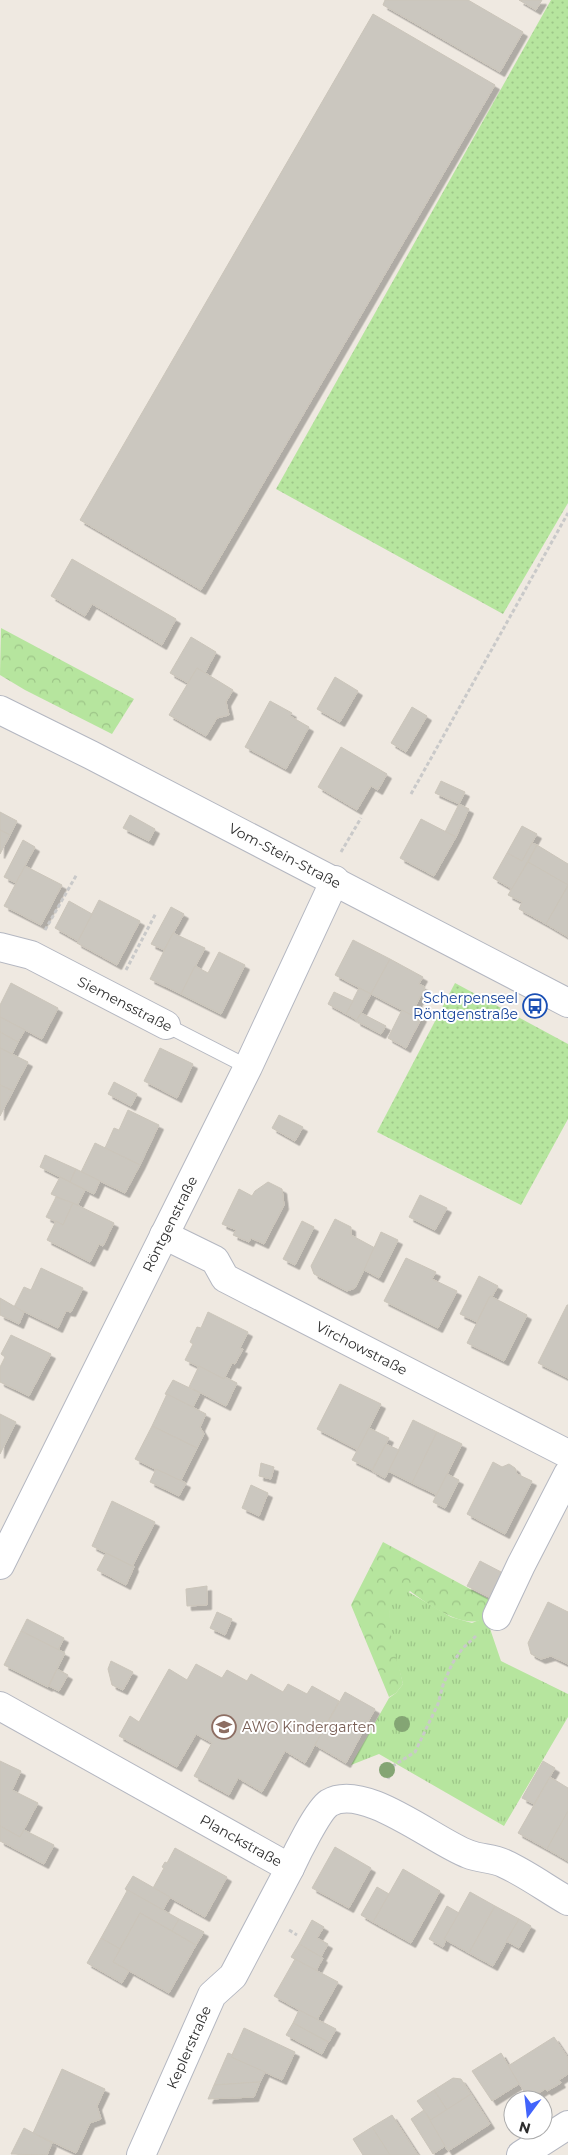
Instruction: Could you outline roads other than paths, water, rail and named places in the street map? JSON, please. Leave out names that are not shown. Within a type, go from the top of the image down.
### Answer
[{"type":"street","name":"Vom-Stein-Straße","points":[[0,710],[91,754],[568,1003]]},
{"type":"street","name":"Röntgenstraße","points":[[0,1565],[248,1067],[331,879]]},
{"type":"street","name":"Siemensstraße","points":[[0,947],[31,955],[166,1025]]},
{"type":"street","name":"Virchowstraße","points":[[164,1235],[215,1260],[225,1278],[568,1454]]},
{"type":"street","points":[[497,1616],[568,1474]]},
{"type":"street","name":"Planckstraße","points":[[0,1706],[290,1868],[305,1837],[328,1804],[342,1799],[359,1800],[378,1806],[468,1854],[504,1863],[568,1901]]},
{"type":"street","name":"Keplerstraße","points":[[141,2155],[212,1994],[233,1976],[290,1868]]},
{"type":"street","points":[[521,2155],[568,2125]]},
{"type":"lane","name":"Siemensstraße","points":[[166,1025],[248,1067]]},
{"type":"place","name":"Scherpenseel Röntgenstraße","points":[[535,1006]]},
{"type":"place","name":"AWO Kindergarten","points":[[224,1727]]}]
